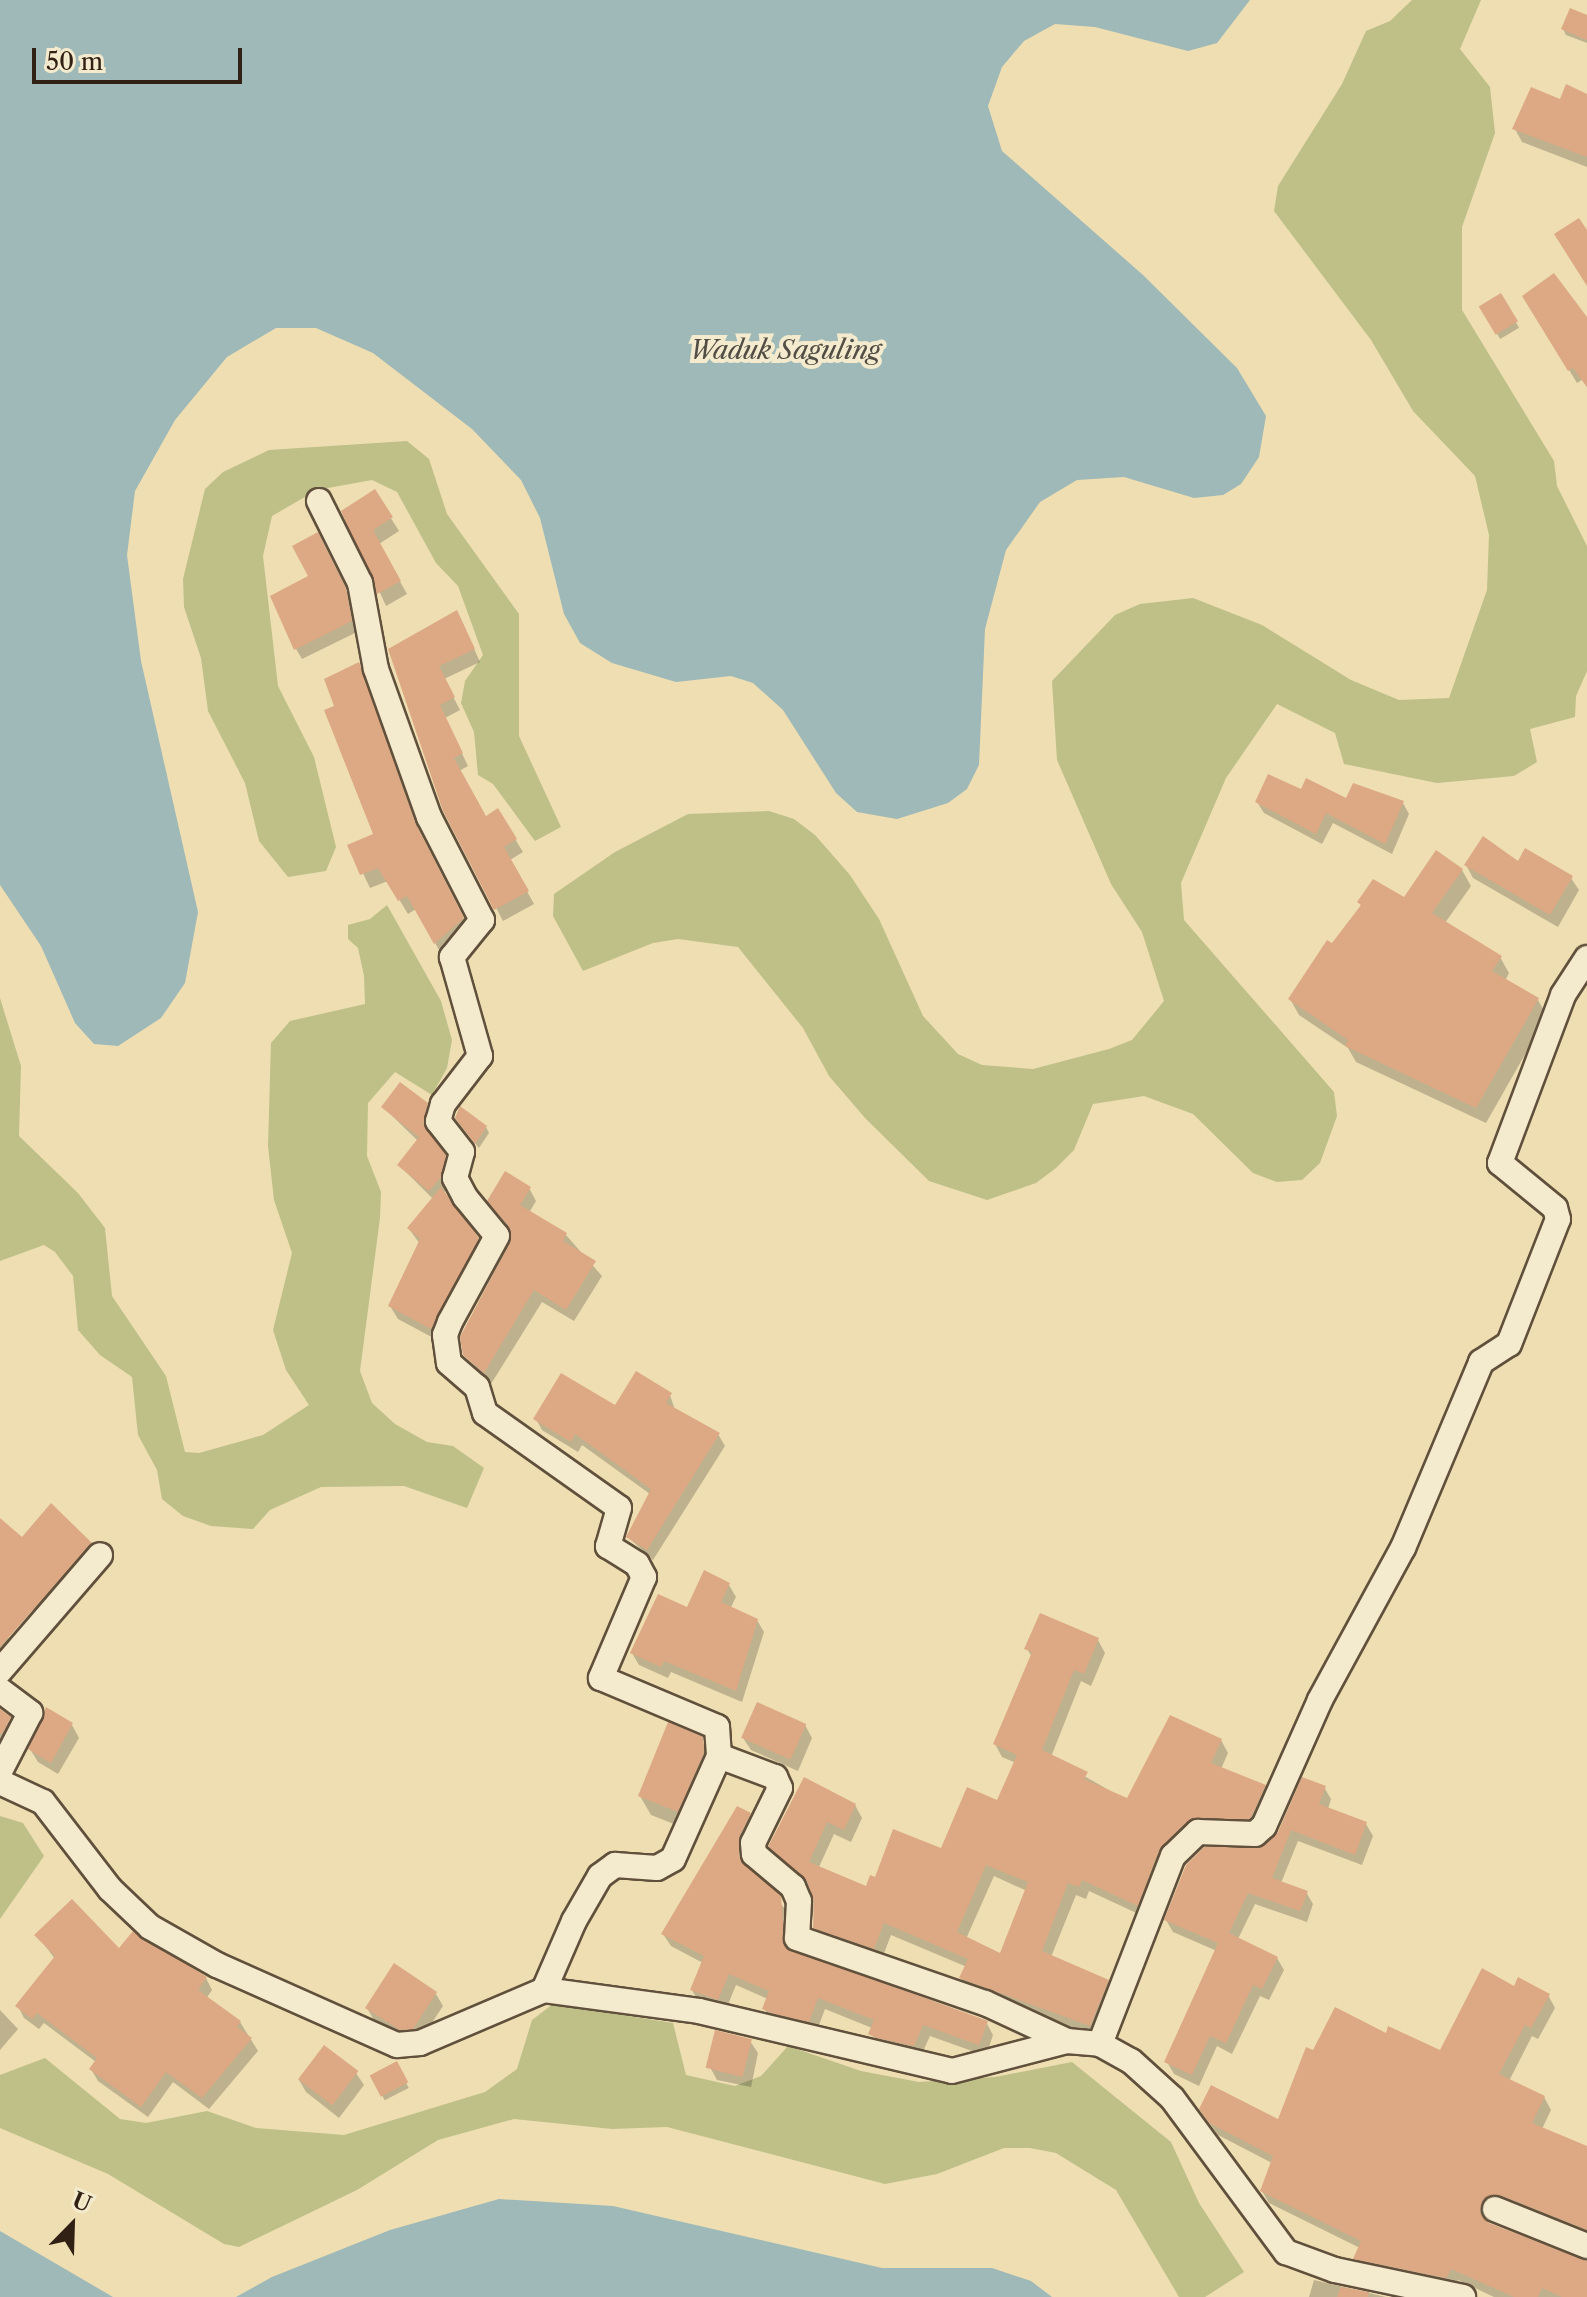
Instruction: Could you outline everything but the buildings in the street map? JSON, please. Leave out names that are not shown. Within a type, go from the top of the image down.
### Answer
[{"type":"street","points":[[319,501],[356,573],[376,669],[429,817],[482,920],[452,957],[480,1056],[443,1104],[438,1121],[462,1152],[455,1178],[465,1197],[497,1236],[445,1335],[449,1363],[477,1387],[485,1413],[619,1508],[608,1546],[637,1564],[644,1577],[601,1678],[717,1727],[719,1756],[673,1859],[657,1868],[615,1865],[600,1876],[574,1921],[544,1990]]},
{"type":"street","points":[[1100,2044],[1173,1856],[1198,1832],[1255,1834],[1264,1826],[1320,1700],[1403,1548],[1481,1362],[1509,1344],[1558,1219],[1555,1208],[1500,1163],[1563,995],[1587,958]]},
{"type":"street","points":[[0,1671],[100,1555]]},
{"type":"street","points":[[0,1690],[30,1713],[0,1771]]},
{"type":"street","points":[[719,1756],[775,1777],[780,1788],[776,1802],[758,1832],[754,1854],[793,1887],[799,1901],[797,1938],[985,2003],[1067,2041],[1100,2044],[1131,2061],[1172,2098],[1286,2252],[1335,2270],[1463,2297]]},
{"type":"street","points":[[0,1782],[43,1802],[110,1889],[150,1927],[217,1965],[385,2041],[420,2043],[544,1990],[699,2011],[952,2071],[1067,2041]]},
{"type":"street","points":[[1495,2209],[1587,2246]]},
{"type":"green space","points":[[1412,0],[1481,0],[1460,49],[1490,87],[1495,133],[1462,227],[1462,310],[1554,461],[1557,486],[1587,546],[1587,671],[1576,696],[1575,717],[1530,729],[1537,762],[1514,776],[1437,783],[1344,764],[1335,733],[1277,704],[1226,778],[1181,883],[1184,920],[1334,1092],[1337,1116],[1320,1163],[1302,1180],[1277,1182],[1253,1173],[1193,1114],[1144,1096],[1093,1104],[1074,1150],[1056,1168],[1036,1183],[987,1200],[929,1181],[865,1118],[829,1076],[803,1028],[738,947],[678,939],[653,943],[583,971],[553,916],[554,894],[615,852],[688,814],[769,811],[794,819],[815,835],[850,875],[879,919],[923,1016],[958,1054],[982,1065],[1033,1069],[1109,1049],[1132,1040],[1164,1001],[1142,932],[1111,884],[1057,760],[1052,681],[1115,615],[1140,604],[1193,598],[1262,625],[1351,680],[1399,700],[1449,698],[1487,590],[1489,535],[1475,476],[1413,411],[1371,340],[1274,211],[1278,186],[1342,84],[1366,31],[1390,21]]},
{"type":"green space","points":[[407,441],[429,459],[447,514],[519,614],[519,736],[561,827],[535,841],[493,784],[478,775],[474,732],[461,703],[465,681],[483,655],[458,586],[436,563],[397,492],[372,480],[317,490],[272,516],[263,556],[278,686],[314,757],[336,847],[326,871],[288,877],[259,841],[245,783],[208,711],[201,658],[184,607],[183,579],[205,489],[223,472],[269,450]]},
{"type":"green space","points":[[387,905],[441,1001],[452,1040],[447,1068],[432,1095],[395,1072],[368,1103],[367,1156],[381,1192],[360,1371],[372,1403],[395,1424],[427,1442],[453,1446],[484,1468],[467,1508],[404,1486],[321,1487],[270,1510],[253,1529],[211,1526],[183,1516],[162,1499],[157,1470],[138,1435],[132,1377],[100,1355],[78,1330],[73,1276],[55,1252],[44,1245],[0,1261],[0,998],[21,1066],[19,1136],[78,1193],[105,1228],[112,1296],[166,1376],[185,1452],[199,1453],[263,1435],[309,1405],[286,1370],[273,1330],[292,1253],[274,1200],[268,1146],[271,1043],[290,1021],[365,1004],[364,976],[358,948],[348,939],[348,925],[370,919]]},
{"type":"green space","points":[[0,1816],[23,1823],[44,1856],[0,1919]]},
{"type":"green space","points":[[553,2004],[673,2023],[686,2075],[735,2086],[761,2076],[788,2046],[861,2071],[919,2082],[995,2077],[1072,2062],[1171,2142],[1199,2203],[1244,2272],[1205,2297],[1179,2297],[1116,2190],[1056,2153],[1030,2148],[1004,2148],[937,2174],[885,2184],[667,2127],[612,2129],[514,2119],[438,2140],[357,2190],[239,2247],[224,2244],[108,2174],[0,2128],[0,2075],[45,2058],[120,2119],[146,2123],[207,2111],[256,2128],[344,2135],[485,2092],[517,2069],[532,2020]]},
{"type":"water","name":"Waduk Saguling","points":[[0,0],[1250,0],[1217,43],[1188,51],[1095,27],[1055,24],[1024,41],[1002,67],[988,106],[1002,151],[1143,275],[1237,368],[1266,416],[1259,457],[1241,484],[1223,495],[1194,498],[1124,477],[1077,480],[1040,502],[1006,550],[985,629],[979,765],[967,789],[948,803],[897,819],[857,812],[836,793],[783,710],[753,683],[731,676],[676,682],[612,663],[580,643],[564,614],[540,518],[521,480],[472,429],[373,353],[316,328],[276,328],[227,357],[175,420],[135,491],[127,555],[141,661],[198,912],[185,983],[161,1018],[118,1046],[94,1044],[75,1023],[41,946],[0,885]]},
{"type":"water","points":[[499,2199],[613,2206],[882,2268],[992,2268],[1031,2281],[1052,2297],[236,2297],[272,2277],[390,2230]]},
{"type":"water","points":[[0,2231],[113,2297],[0,2297]]}]
